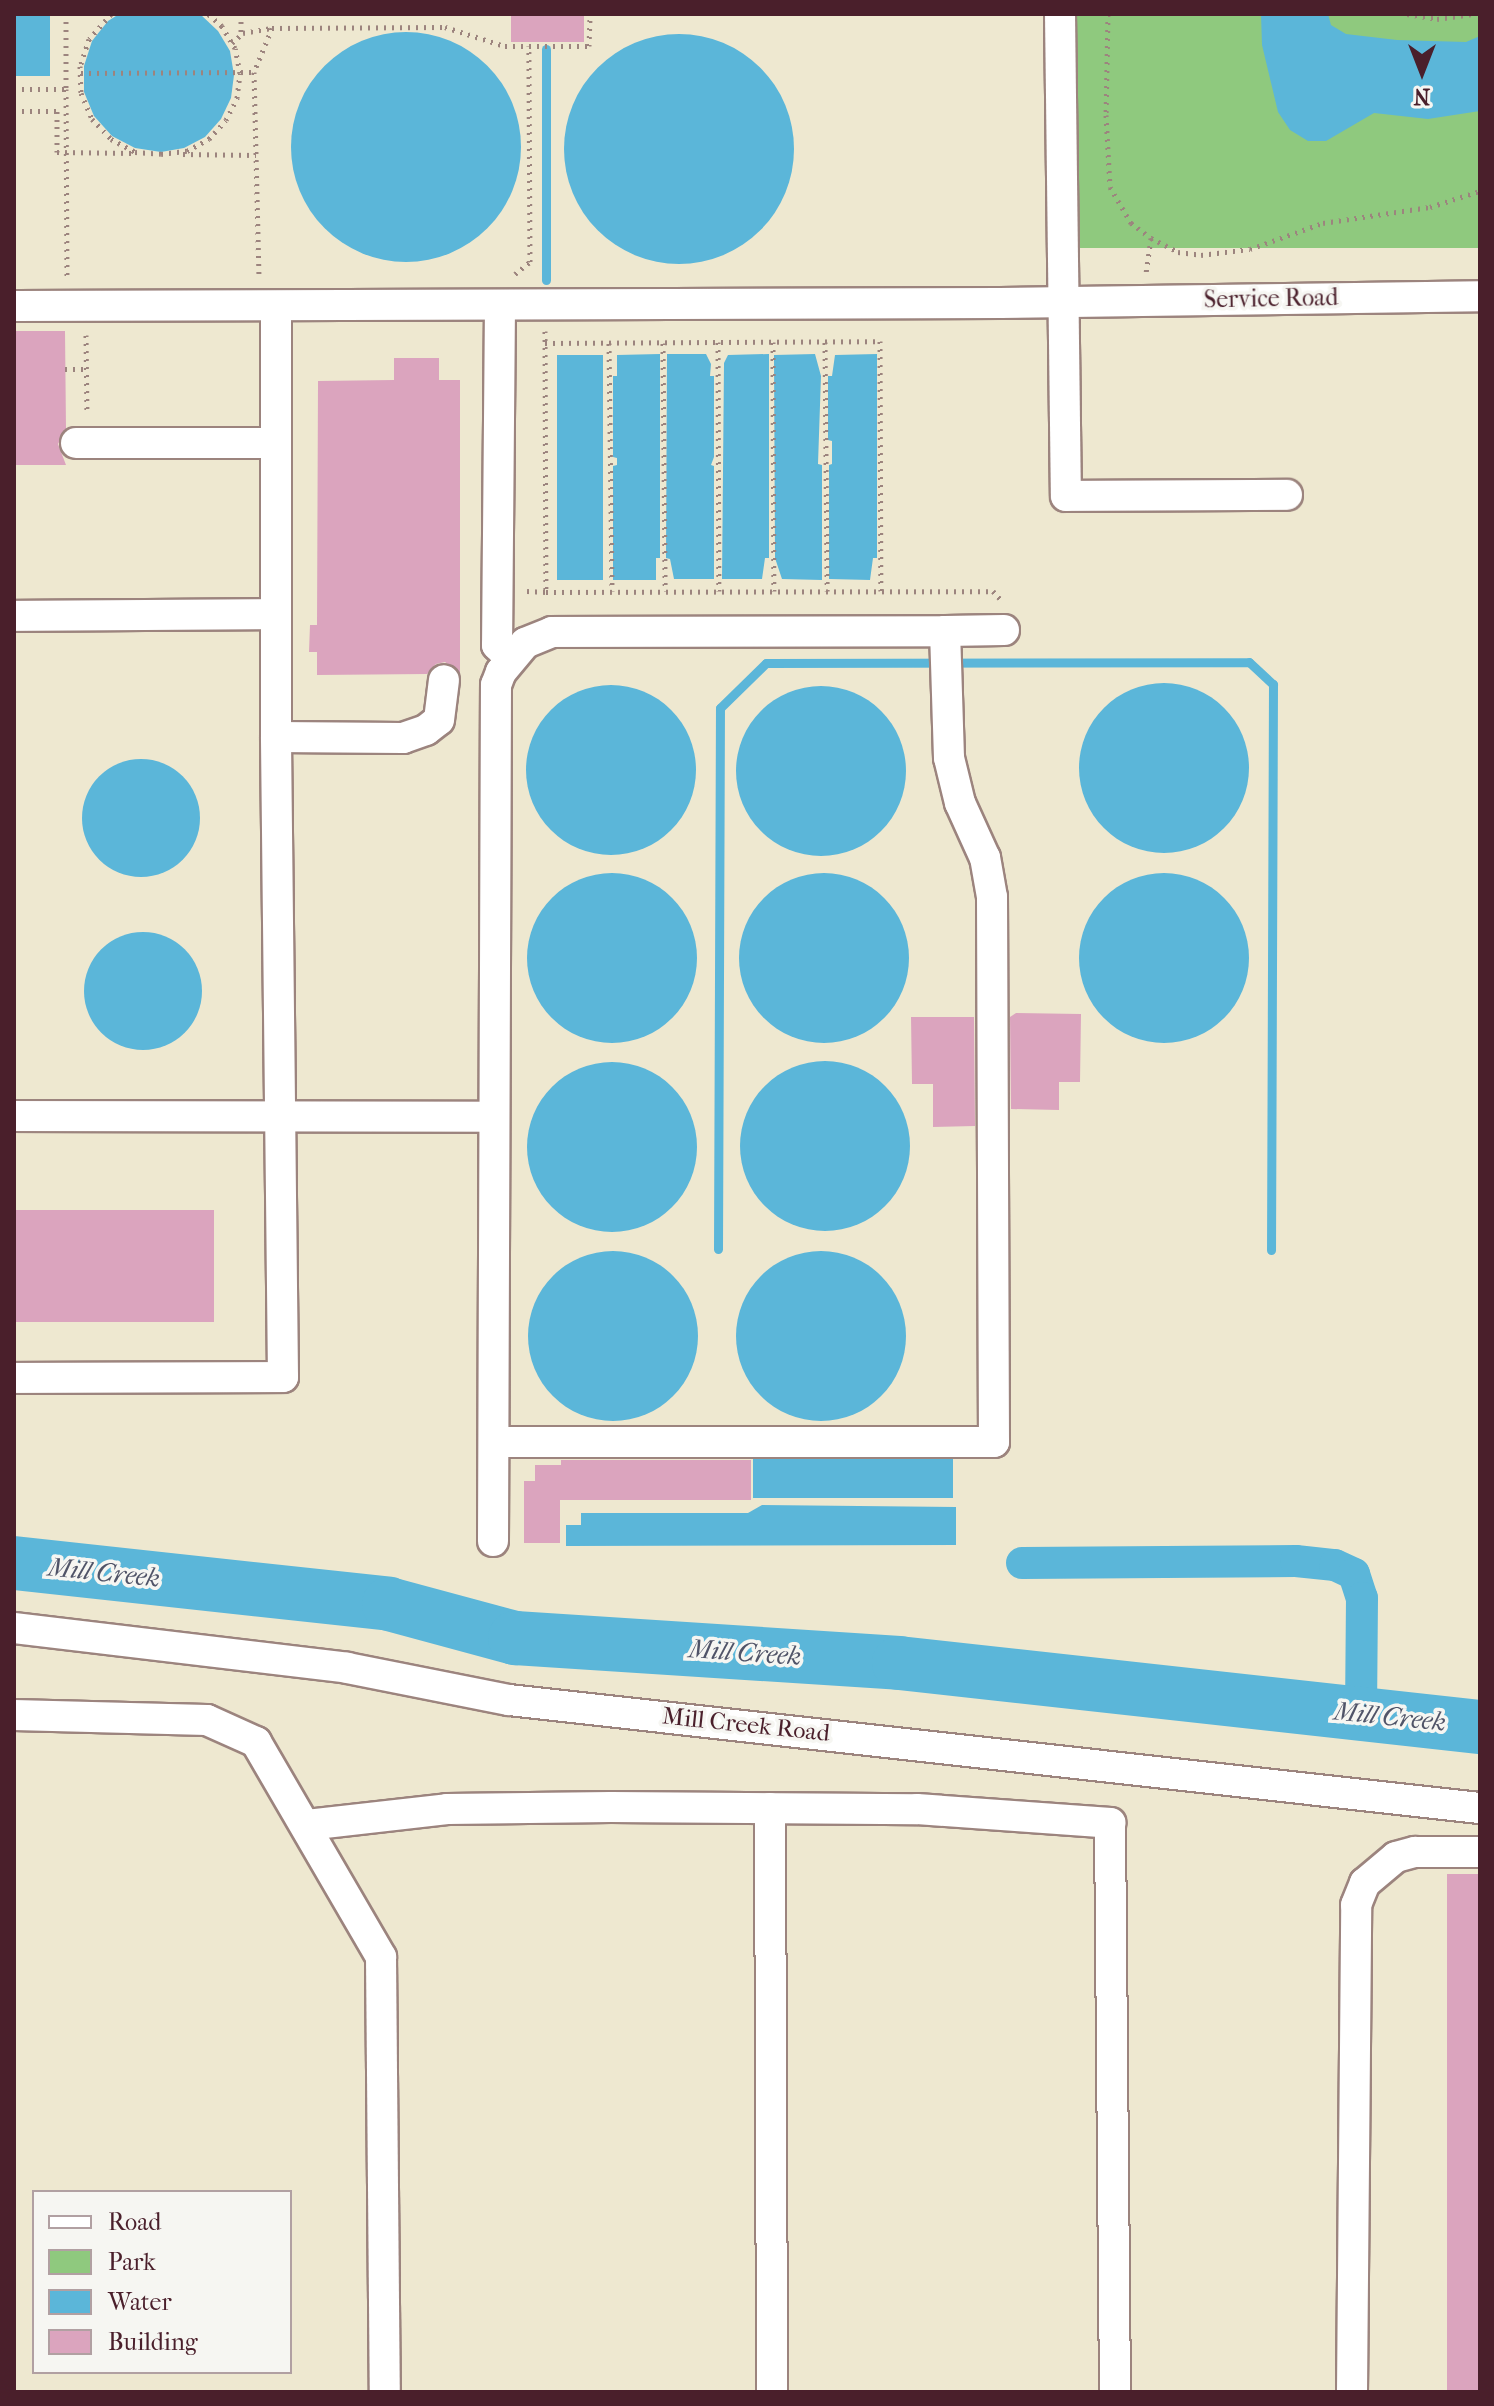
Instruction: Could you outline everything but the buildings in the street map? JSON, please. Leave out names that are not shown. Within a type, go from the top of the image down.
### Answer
[{"type":"street","points":[[1060,14],[1066,496],[1287,495]]},
{"type":"street","name":"Service Road","points":[[14,306],[1062,303],[1480,296]]},
{"type":"street","points":[[500,305],[497,645],[510,658]]},
{"type":"street","points":[[14,1378],[283,1377],[276,443],[267,306]]},
{"type":"street","points":[[82,443],[276,443]]},
{"type":"street","points":[[14,616],[276,614]]},
{"type":"street","points":[[493,1541],[496,685],[510,658],[525,643],[552,632],[945,652],[1004,630]]},
{"type":"street","points":[[494,1442],[994,1442],[992,897],[985,858],[953,782],[945,733],[945,652]]},
{"type":"street","points":[[276,737],[403,738],[426,730],[439,720],[444,680]]},
{"type":"street","points":[[14,1116],[279,1114],[494,1117]]},
{"type":"street","name":"Mill Creek Road","points":[[14,1628],[347,1668],[509,1700],[1480,1808]]},
{"type":"street","points":[[14,1715],[207,1720],[256,1742],[381,1957],[385,2392]]},
{"type":"street","points":[[307,1825],[447,1809],[770,1808],[917,1809],[1110,1823],[1115,2392]]},
{"type":"street","points":[[770,1808],[772,2392]]},
{"type":"street","points":[[1352,2392],[1356,1905],[1365,1883],[1396,1857],[1427,1851],[1480,1852]]},
{"type":"path","points":[[66,14],[67,152],[77,306],[86,369],[82,443]]},
{"type":"path","points":[[111,14],[89,39],[81,73],[81,93],[92,119],[111,139],[135,152],[161,154],[187,151],[209,139],[226,120],[237,98],[240,73],[232,43],[208,14]]},
{"type":"path","points":[[241,14],[241,34]]},
{"type":"path","points":[[232,43],[241,34],[272,28],[445,27],[505,46],[589,46],[590,14]]},
{"type":"path","points":[[1108,14],[1106,115],[1110,187],[1131,223],[1178,252],[1201,255],[1239,250],[1323,223],[1430,207],[1480,191]]},
{"type":"path","points":[[1407,14],[1437,19],[1473,14]]},
{"type":"path","points":[[267,306],[256,155],[254,72],[272,28]]},
{"type":"path","points":[[500,305],[499,286],[530,262],[529,46]]},
{"type":"path","points":[[81,73],[254,72]]},
{"type":"path","points":[[14,89],[66,89]]},
{"type":"path","points":[[14,111],[57,111],[57,152],[256,155]]},
{"type":"path","points":[[1145,274],[1151,238]]},
{"type":"path","points":[[545,305],[546,592],[993,591],[1004,603],[1004,630]]},
{"type":"path","points":[[545,343],[880,341],[881,591]]},
{"type":"path","points":[[718,342],[719,591]]},
{"type":"path","points":[[773,342],[774,591]]},
{"type":"path","points":[[825,342],[827,591]]},
{"type":"path","points":[[609,343],[612,591]]},
{"type":"path","points":[[663,343],[665,591]]},
{"type":"path","points":[[65,369],[86,369]]},
{"type":"green space","points":[[1067,14],[1480,14],[1480,248],[1067,248]]},
{"type":"water","points":[[14,14],[50,14],[50,76],[14,76]]},
{"type":"water","points":[[119,14],[200,14],[218,31],[230,51],[234,75],[231,98],[221,119],[205,137],[184,148],[161,152],[135,148],[112,136],[94,116],[84,92],[84,66],[92,41],[108,21]]},
{"type":"water","points":[[1261,14],[1328,14],[1331,25],[1346,34],[1397,40],[1466,42],[1480,36],[1480,111],[1428,119],[1374,113],[1326,141],[1308,141],[1290,130],[1278,112],[1262,45]]},
{"type":"water","points":[[406,32],[428,34],[450,41],[470,51],[487,66],[502,83],[512,103],[519,125],[519,169],[512,191],[502,211],[487,228],[470,243],[450,253],[428,260],[406,262],[384,260],[362,253],[342,243],[325,228],[310,211],[300,191],[293,169],[291,147],[293,125],[300,103],[310,83],[325,66],[342,51],[362,41],[384,34]]},
{"type":"water","points":[[679,34],[723,42],[761,67],[786,105],[794,149],[786,193],[761,231],[723,256],[679,264],[635,256],[597,231],[572,193],[564,149],[572,105],[597,67],[635,42]]},
{"type":"water","points":[[660,354],[660,558],[656,558],[656,580],[613,580],[613,466],[617,465],[617,458],[613,457],[613,376],[617,376],[617,355]]},
{"type":"water","points":[[667,354],[706,354],[711,364],[710,376],[714,376],[714,457],[711,465],[714,466],[714,579],[674,579],[670,559],[666,558]]},
{"type":"water","points":[[769,354],[769,558],[765,558],[762,579],[722,579],[724,363],[728,355]]},
{"type":"water","points":[[815,354],[821,376],[818,464],[822,465],[822,580],[782,579],[775,558],[774,355]]},
{"type":"water","points":[[877,354],[877,558],[873,558],[870,580],[829,579],[829,465],[832,464],[832,441],[828,440],[828,376],[832,376],[835,355]]},
{"type":"water","points":[[557,355],[603,355],[603,580],[557,580]]},
{"type":"water","points":[[1164,683],[1197,689],[1224,708],[1243,735],[1249,768],[1243,801],[1224,828],[1197,847],[1164,853],[1131,847],[1104,828],[1085,801],[1079,768],[1085,735],[1104,708],[1131,689]]},
{"type":"water","points":[[611,685],[644,692],[671,710],[689,737],[696,770],[689,803],[671,830],[644,848],[611,855],[578,848],[551,830],[533,803],[526,770],[533,737],[551,710],[578,692]]},
{"type":"water","points":[[821,686],[854,692],[881,711],[900,738],[906,771],[900,804],[881,831],[854,850],[821,856],[788,850],[761,831],[742,804],[736,771],[742,738],[761,711],[788,692]]},
{"type":"water","points":[[141,759],[164,764],[183,776],[195,795],[200,818],[195,841],[183,860],[164,872],[141,877],[118,872],[99,860],[87,841],[82,818],[87,795],[99,776],[118,764]]},
{"type":"water","points":[[612,873],[645,879],[672,898],[691,925],[697,958],[691,991],[672,1018],[645,1037],[612,1043],[579,1037],[552,1018],[533,991],[527,958],[533,925],[552,898],[579,879]]},
{"type":"water","points":[[824,873],[857,879],[884,898],[903,925],[909,958],[903,991],[884,1018],[857,1037],[824,1043],[791,1037],[764,1018],[745,991],[739,958],[745,925],[764,898],[791,879]]},
{"type":"water","points":[[1164,873],[1197,879],[1224,898],[1243,925],[1249,958],[1243,991],[1224,1018],[1197,1037],[1164,1043],[1131,1037],[1104,1018],[1085,991],[1079,958],[1085,925],[1104,898],[1131,879]]},
{"type":"water","points":[[143,932],[166,937],[185,949],[197,968],[202,991],[197,1014],[185,1033],[166,1045],[143,1050],[120,1045],[101,1033],[89,1014],[84,991],[89,968],[101,949],[120,937]]},
{"type":"water","points":[[825,1061],[858,1067],[885,1086],[904,1113],[910,1146],[904,1179],[885,1206],[858,1225],[825,1231],[792,1225],[765,1206],[746,1179],[740,1146],[746,1113],[765,1086],[792,1067]]},
{"type":"water","points":[[612,1062],[645,1068],[672,1087],[691,1114],[697,1147],[691,1180],[672,1207],[645,1226],[612,1232],[579,1226],[552,1207],[533,1180],[527,1147],[533,1114],[552,1087],[579,1068]]},
{"type":"water","points":[[613,1251],[646,1257],[673,1276],[692,1303],[698,1336],[692,1369],[673,1396],[646,1415],[613,1421],[580,1415],[553,1396],[534,1369],[528,1336],[534,1303],[553,1276],[580,1257]]},
{"type":"water","points":[[821,1251],[854,1257],[881,1276],[900,1303],[906,1336],[900,1369],[881,1396],[854,1415],[821,1421],[788,1415],[761,1396],[742,1369],[736,1336],[742,1303],[761,1276],[788,1257]]},
{"type":"water","points":[[753,1457],[953,1457],[953,1498],[753,1498]]},
{"type":"water","points":[[762,1505],[956,1507],[956,1545],[566,1546],[566,1525],[581,1525],[581,1513],[748,1513]]},
{"type":"waterway","points":[[546,49],[546,280]]},
{"type":"waterway","points":[[718,1249],[720,708],[766,663],[1249,662],[1273,684],[1271,1250]]},
{"type":"waterway","points":[[1022,1563],[1296,1561],[1335,1565],[1354,1574],[1362,1598],[1361,1716]]},
{"type":"waterway","name":"Mill Creek","points":[[14,1563],[389,1604],[515,1638],[899,1663],[1480,1727]]}]
